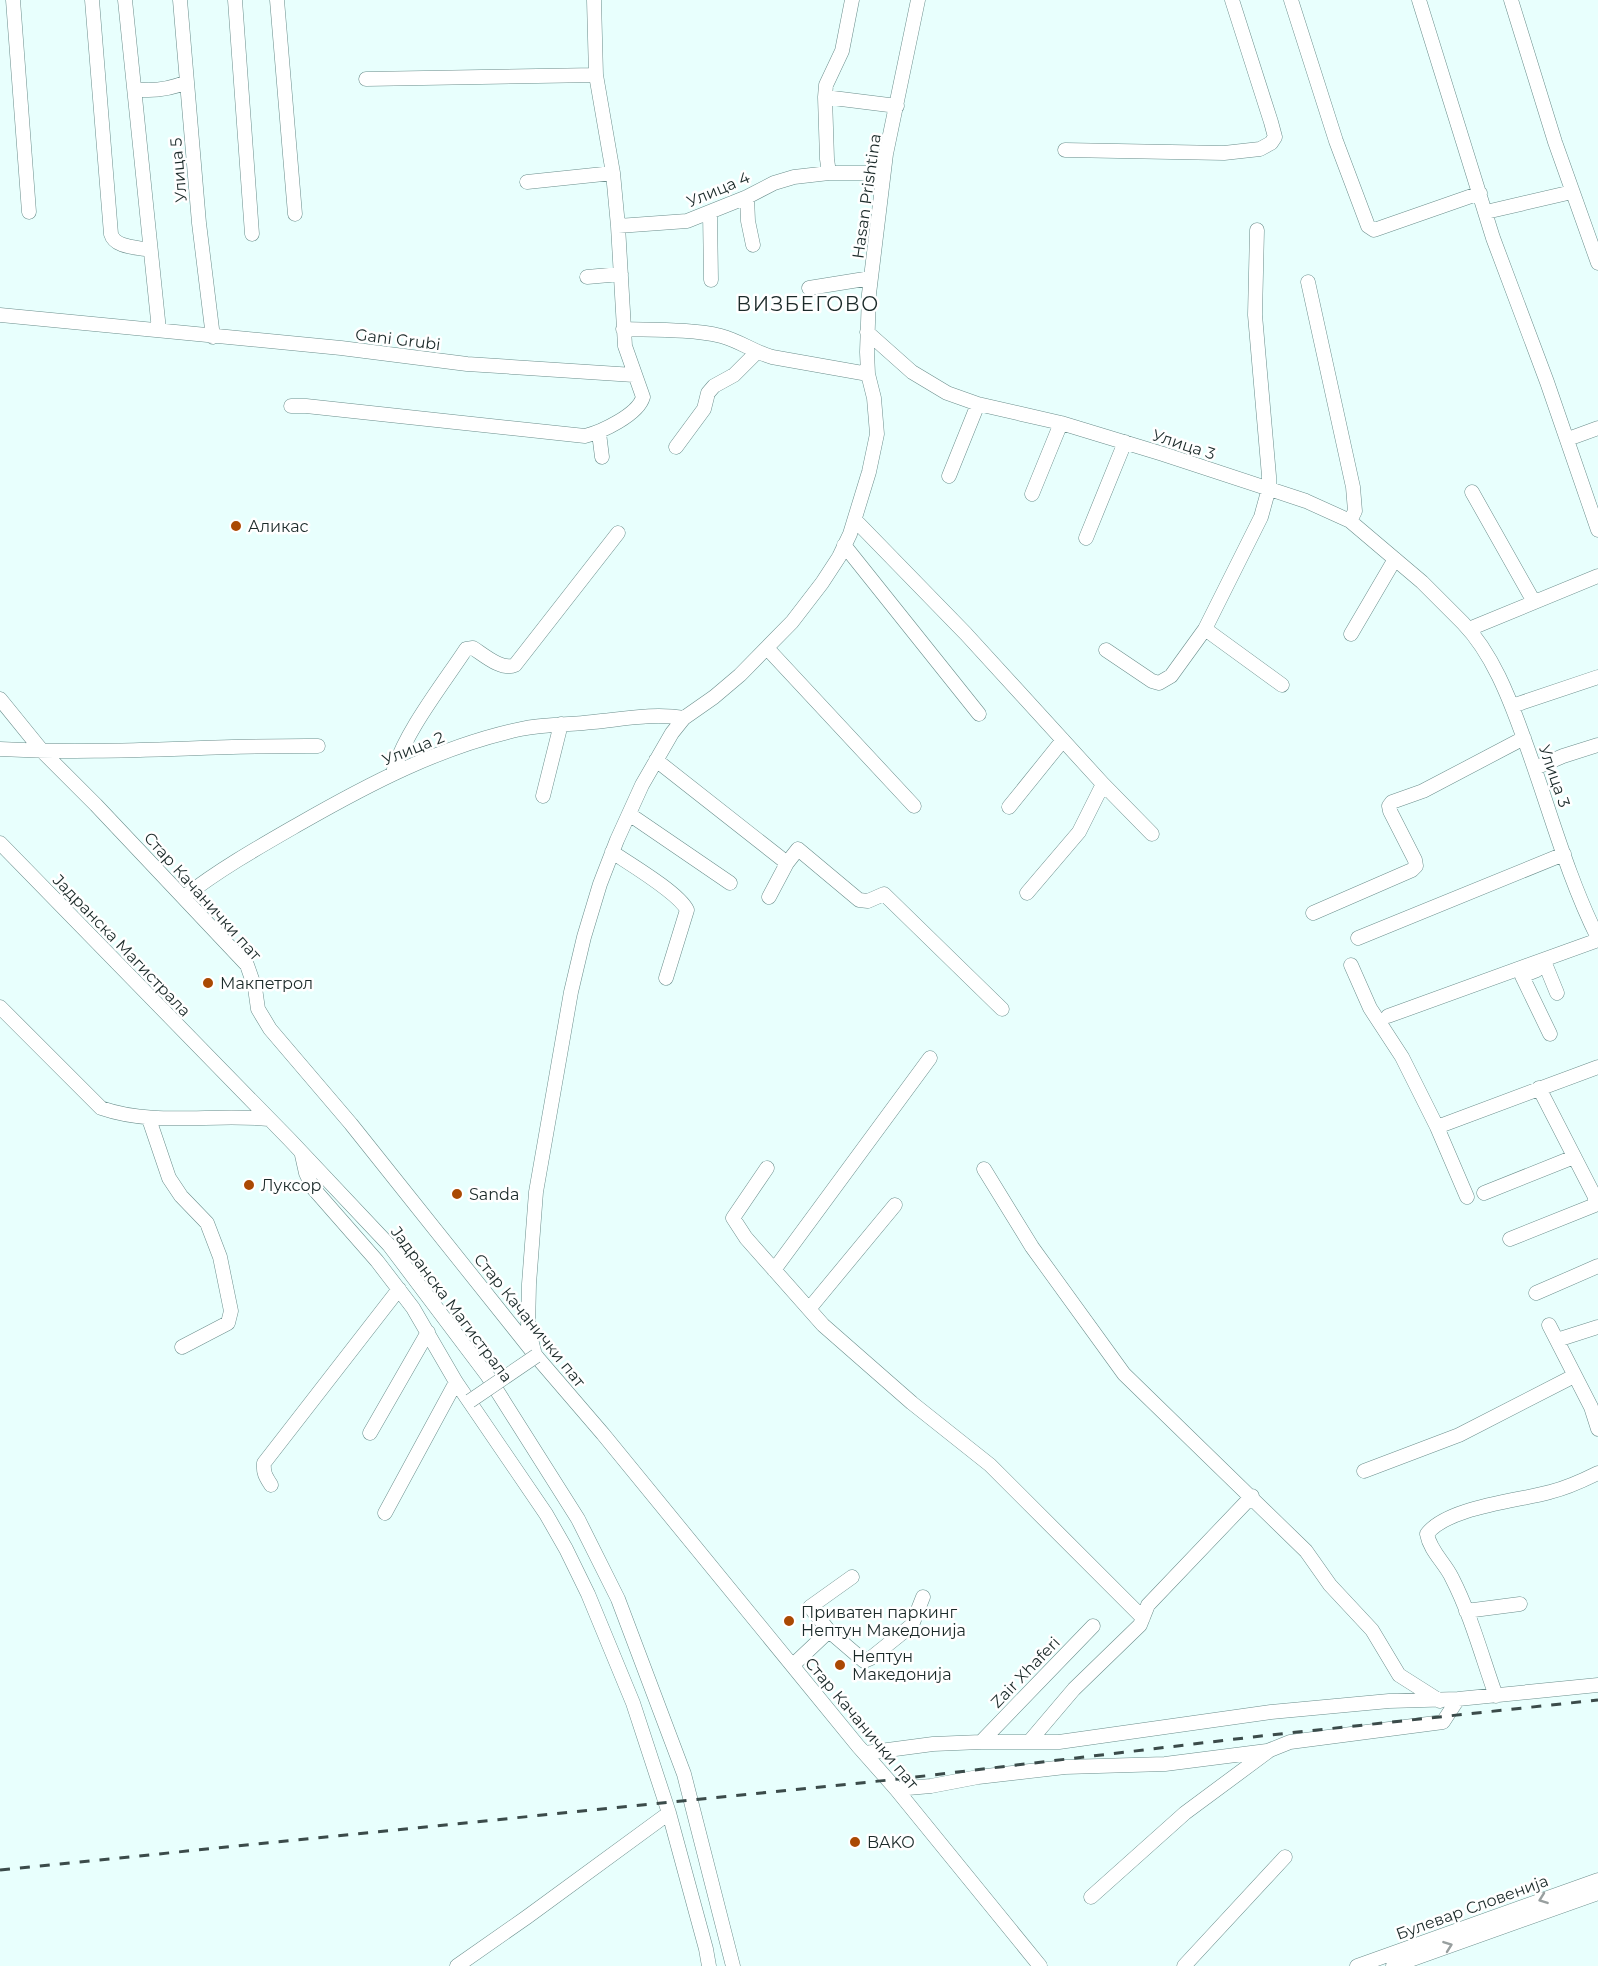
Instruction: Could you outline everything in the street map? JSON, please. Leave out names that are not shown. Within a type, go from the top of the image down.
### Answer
[{"type":"street","points":[[13,0],[29,212]]},
{"type":"street","points":[[92,0],[111,234],[117,243],[150,250]]},
{"type":"street","points":[[125,0],[159,330]]},
{"type":"street","name":"Улица 5","points":[[180,0],[199,223],[213,337]]},
{"type":"street","points":[[235,0],[252,234]]},
{"type":"street","points":[[277,0],[295,214]]},
{"type":"street","points":[[291,406],[585,436],[600,433],[626,417],[642,401],[625,346],[613,173],[596,75],[594,0]]},
{"type":"street","points":[[829,173],[826,85],[842,51],[852,0]]},
{"type":"street","name":"Hasan Prishtina","points":[[684,717],[723,690],[792,622],[822,583],[844,545],[855,520],[877,434],[874,398],[868,374],[867,332],[883,173],[918,0]]},
{"type":"street","points":[[1065,150],[1224,153],[1260,149],[1271,143],[1275,137],[1273,129],[1232,0]]},
{"type":"street","points":[[1292,0],[1336,141],[1368,226],[1374,230],[1480,193]]},
{"type":"street","points":[[1419,0],[1493,238],[1568,439],[1598,530]]},
{"type":"street","points":[[1511,0],[1572,192],[1598,263]]},
{"type":"street","points":[[366,79],[596,75]]},
{"type":"street","points":[[135,89],[162,90],[187,82]]},
{"type":"street","points":[[825,97],[897,106]]},
{"type":"street","points":[[527,182],[613,173]]},
{"type":"street","name":"Улица 4","points":[[618,226],[687,221],[747,197],[774,183],[794,177],[829,173],[883,173]]},
{"type":"street","points":[[1486,212],[1572,192]]},
{"type":"street","points":[[747,197],[748,220],[753,245]]},
{"type":"street","points":[[710,212],[711,280]]},
{"type":"street","points":[[1106,650],[1152,681],[1159,683],[1171,675],[1205,629],[1261,517],[1269,488],[1255,315],[1257,231]]},
{"type":"street","points":[[587,277],[621,274]]},
{"type":"street","points":[[809,288],[872,278]]},
{"type":"street","points":[[1308,282],[1353,488],[1355,511],[1350,521]]},
{"type":"street","name":"Gani Grubi","points":[[0,315],[341,348],[466,364],[634,375]]},
{"type":"street","points":[[623,328],[710,333],[750,347],[756,353],[868,374]]},
{"type":"street","name":"Улица 3","points":[[867,332],[912,372],[947,393],[978,404],[1061,423],[1125,442],[1269,488],[1306,501],[1350,521],[1422,582],[1469,629],[1496,672],[1512,706],[1564,854],[1598,939]]},
{"type":"street","points":[[676,447],[704,409],[708,393],[714,386],[734,375],[756,353]]},
{"type":"street","points":[[949,476],[978,404]]},
{"type":"street","points":[[1032,494],[1061,423]]},
{"type":"street","points":[[1568,439],[1598,428]]},
{"type":"street","points":[[600,433],[602,457]]},
{"type":"street","points":[[1086,538],[1125,442]]},
{"type":"street","points":[[1472,492],[1534,602]]},
{"type":"street","points":[[855,520],[966,634],[1103,784],[1152,834]]},
{"type":"street","points":[[393,772],[403,747],[466,649],[473,648],[504,667],[515,665],[618,533]]},
{"type":"street","points":[[844,545],[979,714]]},
{"type":"street","points":[[1351,634],[1395,559]]},
{"type":"street","points":[[1469,629],[1598,576]]},
{"type":"street","points":[[1205,629],[1282,684]]},
{"type":"street","points":[[767,648],[914,806]]},
{"type":"street","points":[[1512,706],[1598,677]]},
{"type":"street","name":"Стар Качанички пат","points":[[0,699],[43,752],[247,964],[255,988],[258,1009],[270,1029],[351,1124],[536,1356],[603,1434],[1040,1966]]},
{"type":"street","name":"Улица 2","points":[[184,897],[215,874],[260,846],[393,772],[500,734],[542,725],[665,715],[684,717]]},
{"type":"street","points":[[470,1401],[536,1356],[528,1328],[536,1192],[571,992],[587,927],[612,852],[656,760],[684,717]]},
{"type":"street","points":[[543,796],[561,724]]},
{"type":"street","points":[[1314,913],[1412,870],[1416,866],[1390,811],[1389,806],[1392,802],[1423,790],[1524,738]]},
{"type":"street","points":[[1009,807],[1063,740]]},
{"type":"street","points":[[0,749],[88,752],[258,745],[318,746]]},
{"type":"street","points":[[1535,768],[1598,745]]},
{"type":"street","points":[[656,760],[787,863]]},
{"type":"street","points":[[1027,893],[1079,832],[1103,784]]},
{"type":"street","points":[[629,814],[730,883]]},
{"type":"street","name":"Јадранска Магистрала","points":[[0,843],[389,1245],[487,1375],[578,1519],[618,1599],[684,1774],[705,1854]]},
{"type":"street","points":[[769,897],[787,863],[798,849],[859,900],[868,902],[884,894],[1002,1009]]},
{"type":"street","points":[[612,852],[684,903],[687,910],[666,978]]},
{"type":"street","points":[[1358,938],[1564,854]]},
{"type":"street","points":[[1388,1016],[1598,939]]},
{"type":"street","points":[[1550,1034],[1522,976],[1598,948]]},
{"type":"street","points":[[1351,965],[1370,1008],[1402,1057],[1437,1127],[1467,1197]]},
{"type":"street","points":[[1546,966],[1557,993]]},
{"type":"street","points":[[0,1007],[101,1108],[122,1115],[149,1119],[247,1117],[268,1119]]},
{"type":"street","points":[[774,1270],[930,1058]]},
{"type":"street","points":[[1437,1127],[1598,1067]]},
{"type":"street","points":[[1510,1239],[1583,1211],[1594,1204],[1596,1197],[1539,1088]]},
{"type":"street","points":[[149,1119],[169,1178],[181,1196],[207,1223],[220,1257],[231,1311],[228,1323],[182,1347]]},
{"type":"street","points":[[301,1153],[313,1188],[399,1289],[428,1332],[456,1382],[546,1514],[566,1549],[588,1594],[633,1702],[669,1813],[709,1966]]},
{"type":"street","points":[[1484,1193],[1574,1157]]},
{"type":"street","points":[[767,1168],[733,1218],[746,1238],[823,1325],[912,1403],[990,1465],[1143,1618]]},
{"type":"street","points":[[984,1169],[1032,1247],[1124,1374],[1306,1551],[1330,1585],[1372,1630],[1399,1675],[1440,1701]]},
{"type":"street","points":[[809,1309],[895,1205]]},
{"type":"street","points":[[1536,1293],[1598,1266]]},
{"type":"street","points":[[272,1485],[265,1476],[264,1463],[399,1289]]},
{"type":"street","points":[[1549,1325],[1591,1407],[1598,1429]]},
{"type":"street","points":[[1557,1340],[1598,1327]]},
{"type":"street","points":[[370,1433],[428,1332]]},
{"type":"street","points":[[1364,1471],[1459,1435],[1574,1376]]},
{"type":"street","points":[[385,1513],[456,1382]]},
{"type":"street","points":[[1496,1696],[1452,1578],[1428,1542],[1427,1534],[1431,1528],[1456,1515],[1484,1506],[1551,1492],[1598,1473]]},
{"type":"street","points":[[1029,1742],[1074,1689],[1140,1625],[1148,1605],[1252,1496]]},
{"type":"street","points":[[852,1577],[810,1607],[829,1631],[864,1661],[912,1625],[923,1597]]},
{"type":"street","points":[[1466,1611],[1520,1605]]},
{"type":"street","name":"Zair Xhaferi","points":[[981,1742],[1093,1626]]},
{"type":"street","points":[[793,1665],[829,1631]]},
{"type":"street","points":[[865,1752],[933,1744],[1059,1742],[1271,1712],[1389,1701],[1440,1701],[1598,1685]]},
{"type":"street","points":[[896,1789],[1065,1767],[1165,1764],[1270,1750],[1290,1742],[1443,1722],[1458,1699]]},
{"type":"street","points":[[1091,1897],[1185,1813],[1270,1750]]},
{"type":"street","points":[[457,1966],[669,1813]]},
{"type":"street","points":[[705,1854],[725,1966]]},
{"type":"street","points":[[705,1854],[733,1966]]},
{"type":"street","points":[[1184,1966],[1285,1857]]},
{"type":"street","name":"Булевар Словенија","points":[[1357,1966],[1598,1880]]},
{"type":"street","name":"Булевар Словенија","points":[[1393,1966],[1598,1893]]},
{"type":"railway","points":[[0,1870],[899,1779],[1261,1736],[1598,1700]]},
{"type":"place","name":"Аликас","points":[[236,526]]},
{"type":"place","name":"Макпетрол","points":[[208,983]]},
{"type":"place","name":"Луксор","points":[[249,1185]]},
{"type":"place","name":"Sanda","points":[[457,1194]]},
{"type":"place","name":"Приватен паркинг Нептун Македонија","points":[[789,1621]]},
{"type":"place","name":"Нептун Македонија","points":[[840,1665]]},
{"type":"place","name":"BAKO","points":[[855,1842]]},
{"type":"district","name":"ВИЗБЕГОВО","points":[[808,304]]}]
